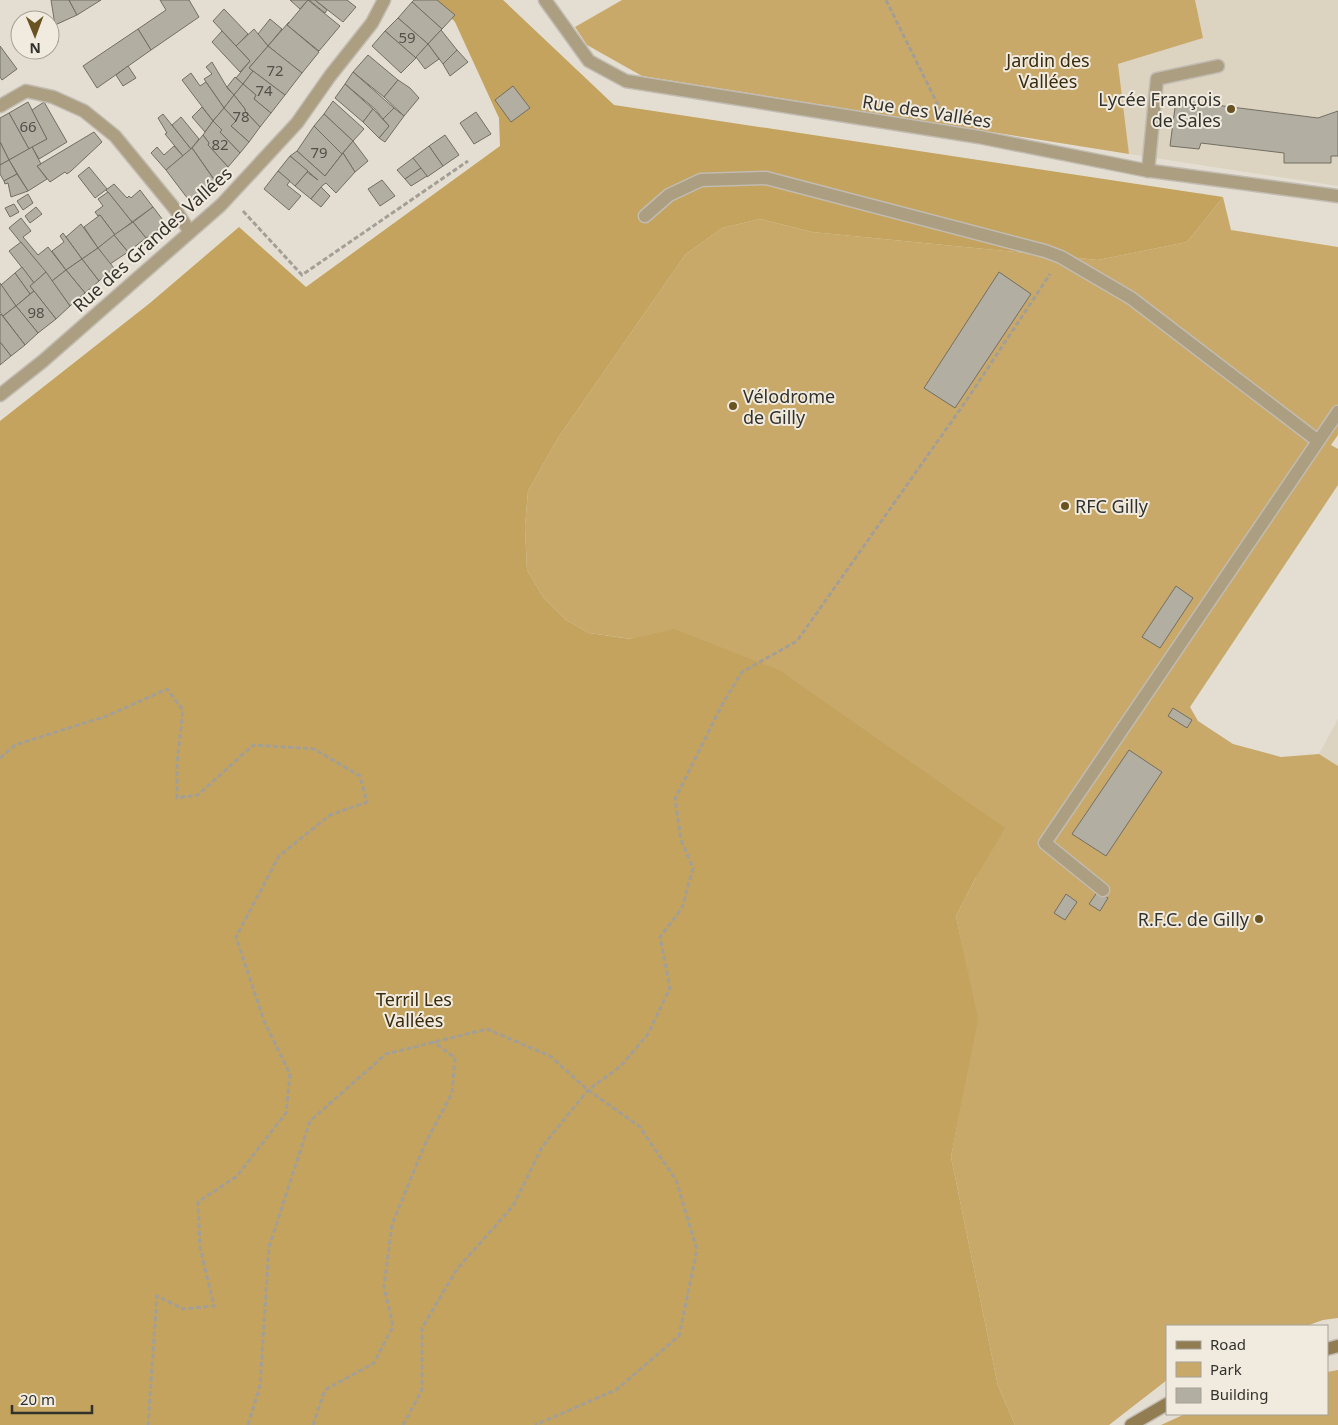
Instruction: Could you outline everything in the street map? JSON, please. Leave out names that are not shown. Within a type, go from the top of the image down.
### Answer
[{"type":"main road","points":[[1131,1425],[1166,1405]]},
{"type":"street","name":"Rue des Grandes Vallées","points":[[0,395],[43,361],[230,196],[297,123],[330,76],[372,23],[384,0]]},
{"type":"street","name":"Rue des Vallées","points":[[545,0],[589,61],[626,80],[952,132],[1148,171],[1338,196]]},
{"type":"street","points":[[1148,171],[1157,79],[1218,66]]},
{"type":"street","points":[[0,106],[26,91],[53,97],[84,111],[115,136],[175,209],[190,232]]},
{"type":"street","points":[[645,216],[669,195],[701,180],[766,178],[1046,251],[1062,257],[1131,298],[1318,441]]},
{"type":"street","points":[[1103,890],[1045,843],[1338,412]]},
{"type":"path","points":[[886,0],[952,132]]},
{"type":"path","points":[[230,196],[302,275],[468,161]]},
{"type":"path","points":[[403,1425],[422,1390],[422,1328],[457,1269],[513,1206],[542,1147],[588,1090],[620,1066],[648,1034],[670,988],[660,937],[682,908],[693,868],[681,840],[675,799],[723,703],[742,672],[797,641],[966,401],[1062,257]]},
{"type":"path","points":[[0,758],[14,745],[107,716],[167,689],[183,710],[177,762],[177,798],[198,796],[253,745],[314,749],[360,776],[367,802],[330,815],[279,856],[236,937],[264,1021],[290,1074],[286,1113],[237,1176],[198,1202],[200,1247],[214,1306],[183,1309],[156,1296],[148,1425]]},
{"type":"path","points":[[248,1425],[260,1386],[269,1247],[310,1122],[386,1054],[487,1029],[550,1056],[588,1090],[639,1126],[676,1180],[697,1250],[679,1336],[616,1390],[535,1425]]},
{"type":"path","points":[[313,1425],[325,1390],[374,1363],[393,1326],[384,1287],[392,1224],[426,1142],[452,1093],[455,1058],[434,1042]]},
{"type":"shaded area","name":"Lycée François de Sales","points":[[1195,0],[1338,0],[1338,186],[1129,154],[1118,64],[1203,38]]},
{"type":"shaded area","points":[[1338,719],[1338,766],[1319,754]]},
{"type":"green space","name":"Terril Les Vallées","points":[[435,0],[503,0],[614,105],[1223,197],[1187,242],[1098,260],[812,232],[760,219],[722,228],[685,255],[558,438],[528,491],[525,527],[527,570],[543,597],[566,620],[589,633],[631,639],[674,629],[779,670],[1005,828],[956,916],[978,1019],[951,1157],[998,1386],[1015,1425],[0,1425],[0,421],[150,303],[239,227],[306,287],[500,146],[499,118],[455,22]]},
{"type":"green space","name":"Jardin des Vallées","points":[[622,0],[1195,0],[1203,38],[1118,64],[1129,154],[642,76],[587,45],[575,27]]},
{"type":"green space","points":[[1223,197],[1231,230],[1338,247],[1338,435],[1331,445],[1338,449],[1338,485],[1190,707],[1198,721],[1233,744],[1281,757],[1319,754],[1338,766],[1338,1318],[1323,1320],[1309,1325],[1166,1325],[1166,1381],[1109,1425],[1015,1425],[998,1386],[951,1157],[977,1019],[956,916],[976,877],[639,638],[632,639],[589,633],[566,620],[543,597],[527,570],[525,527],[528,491],[558,438],[685,255],[722,228],[760,219],[812,232],[1098,260],[1187,242]]},
{"type":"green space","points":[[1338,1370],[1338,1425],[1161,1425],[1183,1415],[1328,1415],[1328,1372]]},
{"type":"building","points":[[51,0],[69,0],[77,15],[60,23],[60,10],[53,10]]},
{"type":"building","points":[[69,0],[101,0],[77,15]]},
{"type":"building","points":[[160,0],[189,0],[199,17],[151,50],[138,29],[166,10]]},
{"type":"building","points":[[290,0],[308,0],[300,9]]},
{"type":"building","points":[[308,0],[340,26],[319,51],[287,25]]},
{"type":"building","points":[[309,0],[315,0],[327,10],[325,13]]},
{"type":"building","points":[[315,0],[347,0],[356,7],[343,22]]},
{"type":"building","points":[[414,0],[437,0],[455,15],[442,29],[412,2]]},
{"type":"building","points":[[412,2],[442,29],[428,44],[398,18]]},
{"type":"building","points":[[224,9],[248,34],[236,46],[213,21]]},
{"type":"building","points":[[398,18],[428,44],[416,58],[385,31]]},
{"type":"building","points":[[270,19],[282,29],[268,46],[258,34]]},
{"type":"building","points":[[289,22],[287,25],[319,52],[302,73],[268,46]]},
{"type":"building","points":[[138,29],[151,50],[97,88],[83,66]]},
{"type":"building","points":[[254,29],[268,46],[249,68],[253,71],[243,84],[236,78],[250,61],[236,46]]},
{"type":"building","points":[[441,30],[457,50],[443,64],[428,44]]},
{"type":"building","points":[[222,31],[250,61],[240,72],[212,42]]},
{"type":"building","points":[[385,31],[416,58],[401,73],[372,46]]},
{"type":"building","points":[[428,44],[439,59],[425,69],[416,57]]},
{"type":"building","points":[[0,46],[17,69],[2,80],[0,77]]},
{"type":"building","points":[[268,46],[302,73],[285,95],[249,68]]},
{"type":"building","points":[[457,50],[468,62],[450,76],[443,64]]},
{"type":"building","points":[[368,55],[398,80],[384,97],[353,72]]},
{"type":"building","points":[[212,62],[228,89],[234,95],[224,108],[204,79],[212,74],[206,67]]},
{"type":"building","points":[[128,66],[136,78],[123,86],[116,75]]},
{"type":"building","points":[[253,71],[285,95],[271,113],[254,99],[256,95],[243,84]]},
{"type":"building","points":[[353,72],[394,108],[383,119],[375,109],[345,84]]},
{"type":"building","points":[[191,73],[200,86],[206,82],[224,108],[213,121],[182,80]]},
{"type":"building","points":[[235,77],[243,84],[234,95],[227,87]]},
{"type":"building","points":[[398,80],[410,88],[419,98],[404,116],[384,97]]},
{"type":"building","points":[[243,84],[256,95],[254,99],[271,113],[260,127],[245,111],[234,95]]},
{"type":"building","points":[[345,84],[373,109],[363,122],[335,98]]},
{"type":"building","points":[[513,86],[530,108],[511,122],[495,100]]},
{"type":"building","points":[[234,95],[245,111],[260,127],[249,142],[231,126],[236,121],[224,108]]},
{"type":"building","points":[[1176,100],[1318,118],[1338,111],[1338,156],[1331,156],[1331,163],[1284,163],[1284,153],[1201,143],[1199,149],[1170,146]]},
{"type":"building","points":[[333,101],[364,129],[353,141],[324,114]]},
{"type":"building","points":[[28,102],[47,139],[29,149],[9,113]]},
{"type":"building","points":[[44,102],[67,142],[39,159],[32,147],[47,139],[32,110]]},
{"type":"building","points":[[202,107],[213,121],[205,132],[192,117]]},
{"type":"building","points":[[224,108],[236,121],[231,126],[249,142],[240,153],[220,132],[222,130],[213,121]]},
{"type":"building","points":[[394,108],[404,116],[385,142],[379,138],[389,126],[383,119]]},
{"type":"building","points":[[373,109],[389,126],[379,138],[363,122]]},
{"type":"building","points":[[476,112],[491,134],[474,144],[460,123]]},
{"type":"building","points":[[9,113],[29,149],[9,160],[0,142],[0,118]]},
{"type":"building","points":[[163,114],[191,149],[183,156],[165,134],[167,133],[158,118]]},
{"type":"building","points":[[324,114],[353,141],[342,154],[314,126]]},
{"type":"building","points":[[181,117],[199,139],[191,149],[172,125]]},
{"type":"building","points":[[213,121],[222,130],[220,132],[240,153],[228,167],[208,145],[209,143],[203,135]]},
{"type":"building","points":[[314,126],[342,154],[325,176],[297,151]]},
{"type":"building","points":[[94,132],[102,142],[71,171],[67,174],[65,172],[50,182],[37,166]]},
{"type":"building","points":[[203,135],[209,143],[208,145],[228,167],[216,182],[192,148]]},
{"type":"building","points":[[445,135],[459,155],[443,166],[429,146]]},
{"type":"building","points":[[353,141],[368,161],[355,172],[343,153]]},
{"type":"building","points":[[0,142],[9,160],[0,165]]},
{"type":"building","points":[[174,146],[183,156],[166,170],[151,153],[157,147],[164,155]]},
{"type":"building","points":[[429,146],[443,166],[427,177],[413,158]]},
{"type":"building","points":[[32,147],[41,164],[37,166],[47,179],[28,191],[9,160]]},
{"type":"building","points":[[192,148],[215,181],[191,203],[166,170]]},
{"type":"building","points":[[297,151],[325,176],[343,153],[355,172],[336,193],[326,183],[311,199],[295,186],[307,172],[318,180],[290,156]]},
{"type":"building","points":[[290,156],[308,171],[295,186],[278,171]]},
{"type":"building","points":[[413,158],[421,168],[405,179],[397,170]]},
{"type":"building","points":[[9,160],[17,174],[4,181],[0,174],[0,165]]},
{"type":"building","points":[[89,167],[107,189],[95,198],[78,176]]},
{"type":"building","points":[[421,168],[427,176],[411,186],[405,179]]},
{"type":"building","points":[[278,171],[290,181],[287,185],[301,196],[289,210],[264,189]]},
{"type":"building","points":[[17,174],[28,191],[11,197],[8,183],[5,184],[4,181]]},
{"type":"building","points":[[382,180],[395,196],[380,206],[368,189]]},
{"type":"building","points":[[114,184],[127,198],[129,196],[131,198],[140,190],[153,207],[132,222],[106,190]]},
{"type":"building","points":[[321,187],[330,196],[321,207],[311,199]]},
{"type":"building","points":[[108,192],[132,222],[115,235],[100,215],[98,216],[95,212],[103,206],[98,199]]},
{"type":"building","points":[[28,194],[33,203],[23,210],[17,201]]},
{"type":"building","points":[[14,204],[19,212],[10,217],[5,208]]},
{"type":"building","points":[[36,207],[42,214],[30,223],[25,216]]},
{"type":"building","points":[[153,207],[166,224],[146,238],[133,222]]},
{"type":"building","points":[[100,215],[115,235],[98,248],[84,227]]},
{"type":"building","points":[[21,218],[31,231],[23,237],[38,255],[48,247],[66,270],[52,281],[9,228]]},
{"type":"building","points":[[133,222],[146,238],[128,252],[114,235]]},
{"type":"building","points":[[81,224],[98,248],[82,259],[66,237]]},
{"type":"building","points":[[63,233],[82,259],[66,270],[52,251],[64,242],[60,236]]},
{"type":"building","points":[[114,235],[128,252],[110,264],[98,248]]},
{"type":"building","points":[[21,242],[46,272],[34,283],[9,251]]},
{"type":"building","points":[[98,248],[114,268],[99,281],[82,259]]},
{"type":"building","points":[[82,259],[99,281],[85,293],[66,270]]},
{"type":"building","points":[[22,267],[34,283],[30,286],[34,291],[30,294],[15,273]]},
{"type":"building","points":[[66,270],[85,293],[70,306],[52,281]]},
{"type":"building","points":[[46,272],[70,306],[56,319],[30,286]]},
{"type":"building","points":[[999,272],[1031,294],[955,408],[924,388]]},
{"type":"building","points":[[15,273],[30,294],[16,306],[1,285]]},
{"type":"building","points":[[0,283],[16,306],[3,316],[0,312]]},
{"type":"building","points":[[34,291],[56,319],[38,333],[16,306]]},
{"type":"building","points":[[16,306],[38,333],[25,345],[3,316]]},
{"type":"building","points":[[1,314],[25,345],[11,356],[0,342]]},
{"type":"building","points":[[0,342],[11,356],[0,365]]},
{"type":"building","points":[[1176,586],[1193,598],[1160,648],[1142,637]]},
{"type":"building","points":[[1173,708],[1192,720],[1187,728],[1168,716]]},
{"type":"building","points":[[1129,750],[1162,772],[1106,856],[1072,834]]},
{"type":"building","points":[[1098,891],[1108,898],[1100,911],[1089,904]]},
{"type":"building","points":[[1066,894],[1077,902],[1065,920],[1054,913]]},
{"type":"place","name":"Lycée François de Sales","points":[[1231,109]]},
{"type":"place","name":"Vélodrome de Gilly","points":[[733,406]]},
{"type":"place","name":"RFC Gilly","points":[[1065,506]]},
{"type":"place","name":"R.F.C. de Gilly","points":[[1259,919]]}]
